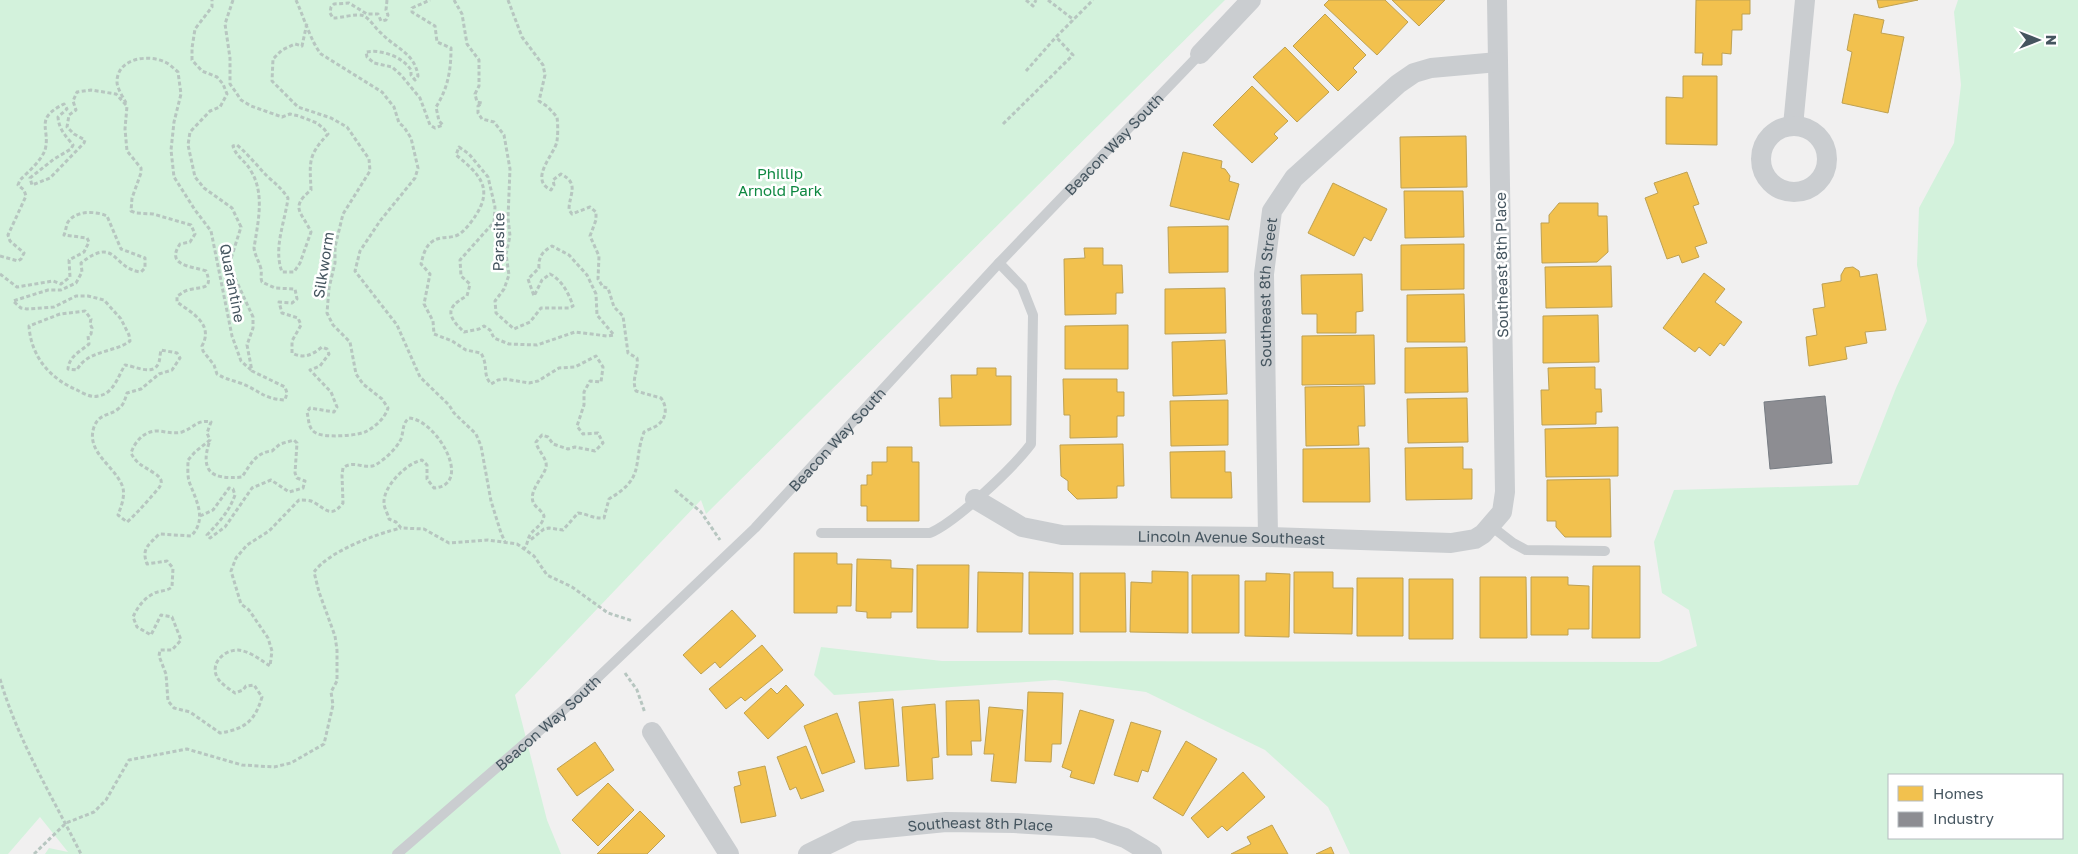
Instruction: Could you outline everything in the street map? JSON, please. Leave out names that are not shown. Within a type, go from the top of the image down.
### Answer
[{"type":"street","name":"Beacon Way South","points":[[1200,54],[1251,0]]},
{"type":"street","name":"Southeast 8th Place","points":[[1491,526],[1502,512],[1506,492],[1497,0]]},
{"type":"street","points":[[1793,126],[1805,0]]},
{"type":"street","name":"Southeast 8th Street","points":[[1268,537],[1264,274],[1272,211],[1294,178],[1398,84],[1414,73],[1431,68],[1498,62]]},
{"type":"street","name":"Lincoln Avenue Southeast","points":[[975,499],[1022,527],[1062,535],[1268,537],[1451,543],[1475,539],[1491,526]]},
{"type":"street","points":[[652,732],[729,854]]},
{"type":"street","name":"Southeast 8th Place","points":[[808,854],[856,831],[946,822],[1014,823],[1096,828],[1125,838],[1152,854]]},
{"type":"lane","name":"Beacon Way South","points":[[397,854],[568,706],[755,528],[999,262],[1200,54]]},
{"type":"lane","points":[[821,533],[930,534],[940,529],[975,499],[1021,458],[1031,444],[1033,315],[1022,287],[999,262]]},
{"type":"lane","points":[[1491,526],[1513,543],[1526,550],[1605,550]]},
{"type":"path","points":[[0,256],[18,261],[24,253],[10,241],[8,235],[26,196],[24,190],[18,185],[20,180],[44,152],[45,122],[54,109],[64,104],[67,108],[58,117],[58,121],[60,130],[74,145],[30,178],[32,185],[50,178],[84,143],[85,140],[74,134],[68,127],[69,115],[76,110],[73,101],[77,92],[91,90],[116,94],[128,106],[125,129],[127,151],[141,168],[132,198],[131,211],[153,214],[191,225],[195,234],[190,242],[180,244],[175,251],[175,256],[184,265],[206,271],[209,279],[208,284],[205,287],[186,290],[177,296],[177,302],[203,322],[205,330],[203,351],[214,365],[217,374],[241,383],[267,398],[284,400],[287,393],[285,387],[252,370],[247,345],[253,328],[253,317],[229,265],[241,227],[232,208],[204,188],[195,177],[188,145],[190,132],[210,110],[220,107],[227,94],[223,84],[217,78],[202,71],[192,60],[195,29],[212,7],[212,0]]},
{"type":"path","name":"Silkworm","points":[[233,0],[224,24],[230,58],[230,84],[241,100],[251,106],[282,117],[290,114],[317,123],[328,134],[320,142],[309,166],[311,190],[298,204],[299,211],[311,232],[300,262],[294,272],[282,272],[278,262],[281,225],[288,198],[282,189],[267,176],[250,156],[237,145],[233,146],[235,153],[246,163],[258,182],[260,206],[254,254],[261,268],[260,276],[262,282],[275,288],[295,289],[297,299],[292,303],[279,302],[282,313],[298,318],[301,324],[292,341],[292,353],[299,356],[312,355],[322,347],[327,349],[329,354],[320,366],[310,370],[331,392],[337,407],[334,412],[310,408],[307,412],[310,427],[317,434],[340,436],[366,432],[386,416],[388,408],[382,399],[363,384],[356,374],[350,342],[333,324],[327,313],[329,288],[335,263],[335,247],[343,214],[370,170],[369,159],[347,127],[331,118],[298,107],[272,81],[273,59],[282,50],[295,44],[302,46],[307,23]]},
{"type":"path","points":[[296,0],[307,23],[314,46],[321,54],[382,92],[394,107],[399,123],[411,138],[418,168],[415,178],[380,221],[360,251],[355,271],[397,325],[420,377],[476,434],[481,446],[491,501],[501,534],[506,543]]},
{"type":"path","points":[[387,0],[386,10],[388,16],[386,20],[381,21],[378,14],[367,14],[349,3],[334,4],[331,7],[330,13],[333,18],[353,15],[364,16],[386,38],[404,50],[417,68],[418,76],[415,80],[411,75],[411,70],[404,61],[376,52],[366,52],[367,57],[374,63],[392,67],[401,75],[420,98],[430,124],[435,128],[443,125],[439,122],[436,107],[443,96],[450,75],[451,48],[438,42],[435,26],[412,12],[412,8],[430,0]]},
{"type":"path","name":"Parasite","points":[[454,0],[462,14],[467,44],[480,60],[480,86],[475,94],[477,102],[482,103],[478,106],[478,113],[482,119],[494,122],[504,135],[510,169],[508,218],[510,236],[506,254],[510,276],[504,289],[495,301],[496,313],[514,329],[530,322],[541,308],[569,308],[573,306],[570,297],[561,283],[550,274],[542,280],[534,296],[532,292],[528,279],[539,268],[539,258],[545,250],[552,246],[569,255],[587,275],[596,294],[597,315],[614,335],[606,336],[580,332],[537,345],[510,344],[494,338],[490,330],[484,326],[464,332],[452,320],[450,311],[455,303],[467,296],[470,284],[462,276],[460,260],[494,222],[495,207],[488,177],[469,154],[459,147],[456,155],[479,178],[484,188],[484,200],[473,220],[462,232],[452,238],[440,237],[433,240],[426,247],[421,264],[430,274],[424,304],[433,321],[434,334],[452,341],[466,350],[481,353],[487,365],[486,377],[491,384],[498,380],[538,382],[559,368],[575,367],[596,356],[603,367],[601,382],[590,381],[584,392],[584,405],[577,426],[583,434],[598,433],[603,443],[594,451],[575,447],[568,449],[553,444],[548,437],[542,435],[536,442],[539,452],[546,462],[546,468],[532,497],[534,504],[544,516],[543,523],[531,533],[524,549]]},
{"type":"path","name":"Parasite","points":[[508,0],[522,37],[543,65],[545,76],[539,101],[557,117],[557,142],[552,153],[544,163],[543,179],[551,190],[554,184],[552,180],[561,174],[566,176],[573,189],[569,210],[572,214],[590,207],[596,212],[596,220],[590,236],[599,256],[598,279],[603,287],[608,288],[614,306],[623,316],[628,353],[636,358],[638,365],[634,373],[636,391],[661,398],[666,407],[666,412],[658,425],[644,432],[637,449],[638,465],[635,475],[623,490],[609,499],[604,518],[597,519],[585,513],[578,513],[563,530],[544,529],[529,541]]},
{"type":"path","points":[[1026,0],[1033,6],[1036,0]]},
{"type":"path","points":[[1048,0],[1074,20]]},
{"type":"path","points":[[1026,71],[1056,37],[1093,0]]},
{"type":"path","points":[[1003,124],[1073,55],[1056,37]]},
{"type":"path","name":"Quarantine","points":[[128,106],[117,83],[119,70],[127,62],[148,58],[165,62],[178,72],[181,94],[170,150],[174,177],[194,210],[211,230],[232,336],[241,361],[252,370]]},
{"type":"path","points":[[0,274],[17,287],[53,281],[62,284],[70,277],[69,260],[84,252],[89,242],[87,238],[64,235],[69,222],[77,215],[98,212],[107,216],[121,249],[146,258],[145,268],[141,272],[128,269],[112,255],[104,252],[94,253],[81,263],[82,272],[76,283],[61,290],[48,290],[14,301],[16,305],[27,309],[54,306],[76,296],[88,296],[104,300],[121,320],[130,341],[122,347],[84,361],[77,370],[68,369],[68,363],[82,347],[89,344],[88,336],[91,334],[92,328],[90,324],[91,319],[85,311],[60,314],[29,326],[34,350],[50,373],[59,382],[90,396],[99,396],[111,389],[125,366],[148,370],[154,368],[159,363],[161,350],[176,353],[180,358],[172,370],[159,374],[141,389],[128,393],[125,402],[117,410],[104,414],[94,427],[93,438],[96,449],[120,482],[123,490],[122,504],[118,515],[127,522],[159,490],[161,482],[158,476],[138,464],[134,459],[131,453],[138,439],[158,431],[169,433],[182,432],[199,422],[211,422],[207,433],[210,440],[205,456],[206,466],[212,475],[225,479],[242,477],[255,458],[264,451],[272,451],[280,444],[294,440],[297,443],[295,474],[296,478],[305,481],[302,488],[289,492],[271,480],[252,488],[225,527],[210,538],[206,535],[223,518],[234,500],[233,489],[229,488],[213,510],[199,517]]},
{"type":"path","points":[[210,440],[194,452],[188,460],[189,483],[200,507],[197,530],[191,536],[159,534],[146,548],[144,555],[147,564],[167,562],[173,568],[172,587],[167,591],[154,593],[137,608],[134,617],[137,626],[151,635],[161,615],[172,617],[181,640],[172,650],[160,650],[159,656],[166,674],[168,701],[174,708],[190,712],[220,732],[243,725],[250,720],[257,713],[262,697],[254,685],[246,686],[243,690],[235,693],[217,678],[215,670],[217,662],[229,652],[236,650],[256,657],[270,666],[272,660],[272,651],[268,638],[249,610],[241,604],[237,594],[231,571],[236,558],[247,545],[269,532],[299,500],[312,502],[330,512],[338,510],[343,504],[343,468],[354,464],[370,467],[377,464],[397,446],[401,438],[404,422],[409,418],[418,418],[429,426],[447,451],[452,473],[448,481],[441,487],[434,488],[427,479],[427,465],[422,460],[412,462],[396,478],[386,493],[384,504],[389,519],[396,522],[401,528]]},
{"type":"path","points":[[675,490],[701,512],[729,553]]},
{"type":"path","points":[[34,854],[66,823],[94,812],[106,800],[129,760],[187,749],[242,765],[274,767],[291,763],[324,744],[332,704],[331,692],[337,681],[337,650],[335,636],[314,572],[320,564],[339,551],[401,528],[424,529],[450,543],[488,540],[517,544],[534,556],[547,575],[572,587],[608,613],[650,627]]},
{"type":"path","points":[[616,660],[637,690],[652,732]]},
{"type":"path","points":[[0,679],[8,705],[39,775],[81,854]]},
{"type":"green space","name":"Phillip Arnold Park","points":[[0,0],[1225,0],[706,514],[701,500],[515,695],[547,820],[561,854],[45,854],[49,848],[68,852],[40,817],[8,854],[0,854]]},
{"type":"green space","points":[[1958,0],[2078,0],[2078,854],[1350,854],[1328,807],[1265,750],[1146,692],[1055,680],[834,695],[814,675],[821,647],[942,661],[1659,662],[1697,646],[1689,610],[1662,593],[1654,542],[1674,490],[1858,485],[1896,388],[1927,321],[1917,265],[1919,208],[1954,143],[1961,85],[1954,12]]},
{"type":"building: Homes","points":[[1329,0],[1385,0],[1408,22],[1377,55],[1324,5]]},
{"type":"building: Homes","points":[[1392,0],[1445,0],[1419,26]]},
{"type":"building: Homes","points":[[1696,0],[1750,0],[1750,14],[1742,14],[1742,30],[1732,30],[1731,54],[1722,53],[1722,65],[1702,65],[1703,53],[1695,53]]},
{"type":"building: Homes","points":[[1877,0],[1918,0],[1879,8]]},
{"type":"building: Homes","points":[[1325,14],[1366,55],[1353,68],[1357,72],[1338,91],[1293,46]]},
{"type":"building: Homes","points":[[1854,14],[1884,20],[1881,33],[1904,37],[1888,113],[1842,103],[1852,52],[1847,50]]},
{"type":"building: Homes","points":[[1285,47],[1329,92],[1297,122],[1253,77]]},
{"type":"building: Homes","points":[[1683,76],[1717,76],[1717,145],[1666,144],[1666,97],[1683,98]]},
{"type":"building: Homes","points":[[1252,86],[1288,121],[1274,134],[1278,138],[1252,163],[1213,125]]},
{"type":"building: Homes","points":[[1466,136],[1467,187],[1401,188],[1400,137]]},
{"type":"building: Homes","points":[[1183,152],[1222,161],[1221,168],[1225,169],[1230,176],[1229,181],[1239,184],[1229,220],[1170,206]]},
{"type":"building: Homes","points":[[1687,172],[1699,204],[1693,206],[1707,243],[1695,247],[1699,257],[1682,263],[1679,255],[1667,259],[1645,198],[1658,193],[1654,183]]},
{"type":"building: Homes","points":[[1333,183],[1387,209],[1371,241],[1364,237],[1354,256],[1308,233]]},
{"type":"building: Homes","points":[[1404,191],[1463,191],[1464,237],[1405,238]]},
{"type":"building: Homes","points":[[1559,203],[1598,203],[1598,216],[1607,216],[1608,252],[1597,262],[1542,263],[1541,223],[1549,223],[1549,215]]},
{"type":"building: Homes","points":[[1228,226],[1228,272],[1169,273],[1168,227]]},
{"type":"building: Homes","points":[[1464,244],[1464,289],[1401,290],[1401,245]]},
{"type":"building: Homes","points":[[1084,248],[1103,248],[1103,265],[1122,265],[1123,293],[1116,293],[1116,314],[1065,315],[1064,259],[1085,258]]},
{"type":"building: Homes","points":[[1611,266],[1612,307],[1546,308],[1545,267]]},
{"type":"building: Homes","points":[[1853,267],[1859,271],[1860,277],[1877,274],[1886,330],[1865,332],[1867,343],[1845,347],[1847,359],[1809,366],[1806,337],[1817,335],[1813,309],[1825,307],[1822,284],[1841,281],[1841,275],[1845,268]]},
{"type":"building: Homes","points":[[1704,273],[1725,289],[1715,302],[1742,322],[1724,346],[1720,343],[1710,356],[1699,347],[1695,352],[1663,328]]},
{"type":"building: Homes","points":[[1362,274],[1363,311],[1356,312],[1356,333],[1317,333],[1317,314],[1302,314],[1301,275]]},
{"type":"building: Homes","points":[[1225,288],[1226,333],[1165,334],[1165,289]]},
{"type":"building: Homes","points":[[1464,294],[1465,342],[1407,342],[1407,295]]},
{"type":"building: Homes","points":[[1598,315],[1599,362],[1543,363],[1543,316]]},
{"type":"building: Homes","points":[[1128,325],[1128,369],[1065,369],[1065,326]]},
{"type":"building: Homes","points":[[1374,335],[1375,384],[1302,385],[1302,336]]},
{"type":"building: Homes","points":[[1225,340],[1227,394],[1173,396],[1172,342]]},
{"type":"building: Homes","points":[[1467,347],[1468,392],[1405,393],[1405,348]]},
{"type":"building: Homes","points":[[1595,367],[1595,389],[1601,389],[1602,412],[1596,412],[1596,424],[1542,425],[1541,390],[1549,390],[1548,368]]},
{"type":"building: Homes","points":[[977,368],[996,368],[996,376],[1011,376],[1011,425],[940,426],[939,398],[952,398],[951,375],[977,375]]},
{"type":"building: Homes","points":[[1063,379],[1117,379],[1117,392],[1124,392],[1124,416],[1117,416],[1117,437],[1070,438],[1070,415],[1064,415]]},
{"type":"building: Homes","points":[[1364,386],[1365,426],[1358,426],[1359,445],[1306,446],[1305,387]]},
{"type":"building: Homes","points":[[1467,398],[1468,442],[1408,443],[1407,399]]},
{"type":"building: Homes","points":[[1228,400],[1228,445],[1171,446],[1170,401]]},
{"type":"building: Homes","points":[[1618,427],[1618,476],[1546,477],[1545,429]]},
{"type":"building: Homes","points":[[1123,444],[1124,486],[1117,486],[1117,498],[1077,499],[1068,490],[1068,481],[1061,476],[1060,445]]},
{"type":"building: Homes","points":[[887,447],[912,447],[912,462],[919,462],[919,521],[867,521],[867,506],[861,506],[861,485],[867,485],[867,475],[872,475],[872,462],[887,462]]},
{"type":"building: Homes","points":[[1463,447],[1463,469],[1472,469],[1472,499],[1406,500],[1405,448]]},
{"type":"building: Homes","points":[[1369,448],[1370,502],[1303,502],[1303,449]]},
{"type":"building: Homes","points":[[1225,451],[1225,472],[1231,472],[1232,498],[1171,498],[1170,452]]},
{"type":"building: Homes","points":[[1610,479],[1611,537],[1565,537],[1556,527],[1556,521],[1547,521],[1547,480]]},
{"type":"building: Homes","points":[[794,553],[837,553],[837,564],[852,564],[851,606],[837,606],[837,613],[794,613]]},
{"type":"building: Homes","points":[[857,559],[891,560],[891,568],[913,569],[912,612],[891,612],[891,618],[867,618],[867,612],[856,611]]},
{"type":"building: Homes","points":[[917,565],[969,565],[968,628],[917,628]]},
{"type":"building: Homes","points":[[1593,566],[1640,566],[1640,638],[1592,638]]},
{"type":"building: Homes","points":[[1152,571],[1188,572],[1188,633],[1130,632],[1131,582],[1152,583]]},
{"type":"building: Homes","points":[[978,572],[1023,573],[1022,632],[977,632]]},
{"type":"building: Homes","points":[[1029,572],[1073,573],[1073,634],[1029,634]]},
{"type":"building: Homes","points":[[1294,572],[1333,572],[1333,588],[1353,588],[1352,634],[1294,633]]},
{"type":"building: Homes","points":[[1080,573],[1125,573],[1126,632],[1080,632]]},
{"type":"building: Homes","points":[[1266,573],[1290,574],[1289,637],[1245,636],[1245,581],[1266,581]]},
{"type":"building: Homes","points":[[1192,575],[1239,575],[1239,633],[1192,633]]},
{"type":"building: Homes","points":[[1480,577],[1526,577],[1527,638],[1480,638]]},
{"type":"building: Homes","points":[[1531,577],[1568,577],[1568,585],[1589,586],[1589,629],[1568,629],[1568,635],[1531,635]]},
{"type":"building: Homes","points":[[1357,578],[1403,578],[1403,636],[1357,636]]},
{"type":"building: Homes","points":[[1409,579],[1453,579],[1453,639],[1409,639]]},
{"type":"building: Homes","points":[[732,610],[756,636],[720,668],[715,662],[701,674],[683,655]]},
{"type":"building: Homes","points":[[762,645],[783,670],[745,701],[741,697],[726,709],[709,689]]},
{"type":"building: Homes","points":[[786,685],[804,705],[768,739],[744,713],[771,688],[777,694]]},
{"type":"building: Homes","points":[[1028,692],[1063,693],[1061,744],[1052,744],[1051,762],[1025,761]]},
{"type":"building: Homes","points":[[893,699],[899,766],[865,769],[859,702]]},
{"type":"building: Homes","points":[[979,700],[981,741],[971,741],[972,755],[947,755],[946,701]]},
{"type":"building: Homes","points":[[935,704],[939,757],[932,758],[933,779],[907,781],[902,707]]},
{"type":"building: Homes","points":[[989,707],[1023,710],[1016,783],[991,781],[994,754],[984,754]]},
{"type":"building: Homes","points":[[1080,710],[1114,720],[1094,784],[1070,777],[1072,771],[1062,767]]},
{"type":"building: Homes","points":[[837,713],[855,762],[822,774],[804,726]]},
{"type":"building: Homes","points":[[1131,722],[1161,731],[1148,772],[1142,770],[1138,782],[1114,775]]},
{"type":"building: Homes","points":[[1186,741],[1217,759],[1183,816],[1153,798]]},
{"type":"building: Homes","points":[[595,742],[614,770],[577,796],[557,769]]},
{"type":"building: Homes","points":[[806,746],[824,791],[801,799],[796,787],[790,790],[777,757]]},
{"type":"building: Homes","points":[[765,766],[776,816],[741,823],[734,787],[741,785],[738,772]]},
{"type":"building: Homes","points":[[1243,772],[1265,797],[1227,831],[1222,826],[1208,838],[1191,818]]},
{"type":"building: Homes","points":[[608,783],[634,810],[598,846],[572,820]]},
{"type":"building: Homes","points":[[640,811],[665,836],[647,854],[597,854]]},
{"type":"building: Homes","points":[[1272,825],[1288,854],[1231,854],[1251,844],[1247,837]]},
{"type":"building: Homes","points":[[1331,847],[1334,854],[1316,854]]},
{"type":"building: Industry","points":[[1825,396],[1832,463],[1770,469],[1764,402]]}]
